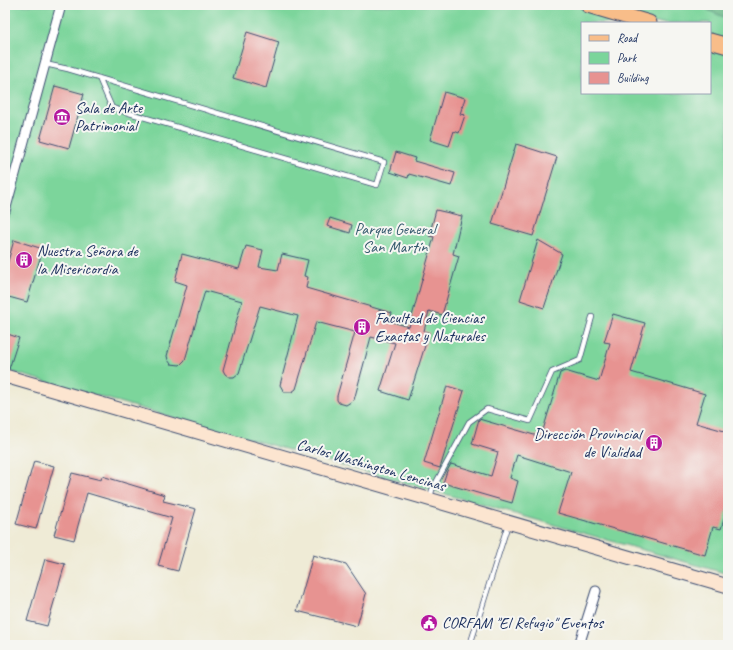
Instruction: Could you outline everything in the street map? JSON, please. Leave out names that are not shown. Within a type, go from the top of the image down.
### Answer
[{"type":"main road","points":[[588,5],[646,22]]},
{"type":"main road","points":[[711,41],[728,46]]},
{"type":"main road","name":"Carlos Washington Lencinas","points":[[5,376],[728,586]]},
{"type":"street","points":[[5,211],[61,5]]},
{"type":"street","points":[[579,645],[596,591]]},
{"type":"lane","points":[[45,64],[99,78],[384,162],[377,185],[112,108],[99,78]]},
{"type":"lane","points":[[429,499],[432,490],[469,422],[487,409],[530,421],[552,372],[580,360],[592,317]]},
{"type":"lane","points":[[470,645],[509,522]]},
{"type":"green space","name":"Parque General San Martín","points":[[5,5],[728,5],[728,574],[5,370]]},
{"type":"green space","points":[[704,5],[728,5],[728,19],[708,10]]},
{"type":"building","points":[[247,32],[279,42],[266,88],[233,78]]},
{"type":"building","name":"Sala de Arte Patrimonial","points":[[55,86],[84,94],[69,148],[40,140]]},
{"type":"building","points":[[444,92],[465,98],[460,114],[465,115],[459,133],[454,131],[449,146],[430,140]]},
{"type":"building","points":[[516,144],[557,157],[533,236],[492,224]]},
{"type":"building","points":[[396,152],[415,158],[414,161],[455,173],[451,186],[409,174],[408,178],[390,172]]},
{"type":"building","name":"Facultad de Ciencias Exactas y Naturales","points":[[436,210],[462,216],[453,254],[459,256],[442,315],[429,311],[424,331],[429,333],[408,400],[380,391],[395,343],[371,337],[354,400],[346,405],[339,403],[337,396],[355,332],[316,322],[296,389],[292,392],[284,392],[280,385],[298,316],[260,306],[239,373],[234,377],[229,377],[223,370],[242,301],[205,291],[185,360],[180,365],[171,364],[168,360],[167,356],[187,285],[175,281],[182,254],[239,269],[246,246],[263,250],[259,267],[278,270],[282,254],[308,260],[304,276],[308,277],[306,288],[392,313],[390,321],[409,327],[434,237],[429,236]]},
{"type":"building","points":[[330,218],[352,225],[350,233],[327,226]]},
{"type":"building","name":"Nuestra Señora de la Misericordia","points":[[14,240],[43,249],[27,302],[5,296],[5,272]]},
{"type":"building","points":[[538,240],[562,254],[544,308],[520,300]]},
{"type":"building","name":"Dirección Provincial de Vialidad","points":[[613,314],[645,323],[631,372],[705,394],[696,423],[728,432],[728,507],[721,529],[713,527],[705,555],[558,513],[571,472],[517,455],[510,478],[518,481],[512,503],[443,483],[451,464],[491,476],[498,452],[472,444],[479,419],[541,437],[560,373],[565,371],[599,381],[610,343],[604,342]]},
{"type":"building","points":[[5,333],[19,338],[9,369],[5,368]]},
{"type":"building","points":[[447,386],[464,391],[440,468],[424,463]]},
{"type":"building","points":[[34,461],[54,466],[36,529],[16,524]]},
{"type":"building","points":[[72,473],[101,480],[102,476],[165,495],[163,501],[196,509],[178,571],[158,566],[172,518],[87,493],[74,540],[54,535]]},
{"type":"building","points":[[313,555],[346,564],[366,594],[357,626],[297,611]]},
{"type":"building","points":[[45,559],[65,564],[47,626],[27,621]]},
{"type":"place","name":"Sala de Arte Patrimonial","points":[[62,117]]},
{"type":"place","name":"Nuestra Señora de la Misericordia","points":[[24,260]]},
{"type":"place","name":"Facultad de Ciencias Exactas y Naturales","points":[[362,327]]},
{"type":"place","name":"Dirección Provincial de Vialidad","points":[[654,443]]},
{"type":"place","name":"CORFAM \"El Refugio\" Eventos","points":[[429,623]]}]
